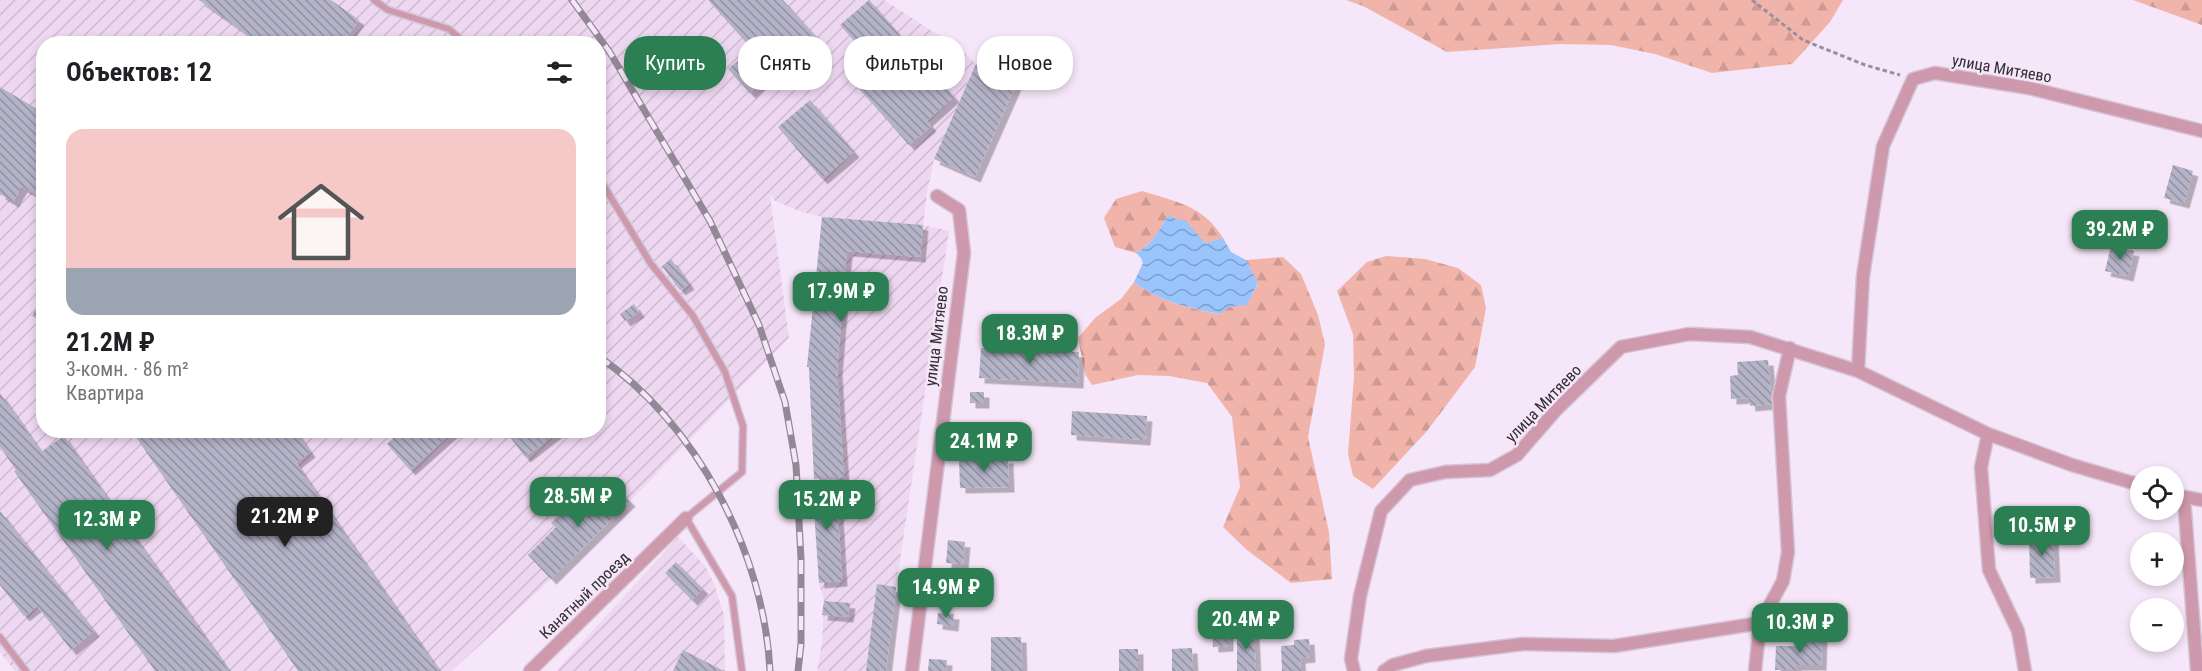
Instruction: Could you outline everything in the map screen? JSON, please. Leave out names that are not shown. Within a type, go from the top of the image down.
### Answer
[{"type":"street","name":"улица Митяево","points":[[1913,79],[1935,74],[2030,88],[2202,131]]},
{"type":"street","points":[[1858,371],[1863,276],[1883,146],[1913,79]]},
{"type":"street","name":"улица Митяево","points":[[912,671],[964,253],[959,210],[937,196]]},
{"type":"street","name":"улица Митяево","points":[[1354,671],[1351,659],[1359,596],[1381,511],[1410,480],[1445,472],[1490,470],[1517,455],[1556,410],[1621,347],[1689,334],[1750,337],[1858,371],[1988,434],[2072,465],[2130,482]]},
{"type":"street","points":[[1755,671],[1760,622],[1783,581],[1788,552],[1779,396],[1790,348]]},
{"type":"street","points":[[1988,434],[1981,467],[1989,570],[2018,631],[2025,671]]},
{"type":"street","points":[[2184,497],[2202,500]]},
{"type":"street","name":"Канатный проезд","points":[[530,671],[686,518]]},
{"type":"street","points":[[2181,520],[2197,671]]},
{"type":"street","points":[[1384,671],[1393,665],[1426,656],[1523,644],[1614,646],[1760,622]]},
{"type":"lane","points":[[374,0],[388,10],[449,29],[457,36]]},
{"type":"lane","points":[[606,189],[651,264],[693,316],[720,362],[743,426],[742,472],[686,518],[732,596],[742,671]]},
{"type":"lane","points":[[0,637],[26,671]]},
{"type":"path","points":[[1752,0],[1803,40],[1865,65],[1913,79]]},
{"type":"shaded area","points":[[0,0],[884,0],[940,36],[844,36],[844,90],[965,90],[934,159],[927,193],[923,225],[949,231],[896,587],[886,671],[817,671],[822,643],[824,601],[819,583],[809,367],[807,367],[822,217],[775,201],[770,195],[789,338],[630,501],[551,579],[452,671],[15,671],[0,652]]},
{"type":"shaded area","points":[[965,54],[976,64],[965,89]]},
{"type":"shaded area","points":[[678,537],[705,566],[714,584],[724,615],[725,671],[556,671]]},
{"type":"green space","points":[[1346,0],[1843,0],[1830,22],[1792,64],[1712,73],[1655,54],[1611,45],[1560,44],[1447,52],[1363,6]]},
{"type":"green space","points":[[2133,0],[2202,0],[2202,25]]},
{"type":"green space","points":[[1142,191],[1188,206],[1207,218],[1223,238],[1205,243],[1168,215],[1158,232],[1141,250],[1136,253],[1115,247],[1104,218],[1116,199]]},
{"type":"green space","points":[[1386,256],[1425,259],[1458,268],[1481,285],[1486,308],[1475,367],[1427,431],[1373,489],[1353,476],[1348,454],[1354,377],[1353,334],[1337,291],[1367,262]]},
{"type":"green space","points":[[1283,257],[1301,274],[1318,315],[1325,344],[1308,437],[1329,532],[1332,579],[1291,583],[1247,550],[1223,527],[1240,487],[1232,417],[1207,383],[1169,376],[1138,375],[1092,385],[1085,374],[1078,338],[1095,318],[1121,299],[1134,282],[1164,299],[1219,314],[1228,307],[1247,304],[1258,284],[1246,260]]},
{"type":"water","points":[[1168,215],[1185,220],[1205,243],[1223,238],[1231,252],[1246,260],[1258,283],[1247,305],[1229,307],[1220,314],[1208,312],[1164,299],[1134,282],[1143,263],[1136,253],[1151,241]]},
{"type":"building","points":[[199,0],[331,0],[359,20],[348,36],[250,36]]},
{"type":"building","points":[[708,0],[783,0],[815,36],[740,36]]},
{"type":"building","points":[[869,0],[901,36],[850,36],[840,25]]},
{"type":"building","points":[[738,61],[738,80],[728,69]]},
{"type":"building","points":[[976,64],[977,90],[1013,90],[975,177],[934,159]]},
{"type":"building","points":[[0,87],[36,108],[36,195],[22,187],[13,202],[0,194]]},
{"type":"building","points":[[860,90],[948,90],[954,97],[927,121],[931,126],[909,145]]},
{"type":"building","points":[[810,100],[854,152],[822,179],[778,127]]},
{"type":"building","points":[[2173,165],[2193,171],[2184,203],[2164,198]]},
{"type":"building","points":[[822,217],[923,225],[920,257],[847,251],[837,370],[844,477],[814,479],[809,367],[807,367]]},
{"type":"building","points":[[2111,246],[2134,251],[2128,276],[2105,271]]},
{"type":"building","points":[[671,259],[689,284],[680,290],[662,266]]},
{"type":"building","points":[[634,304],[639,312],[625,321],[620,314]]},
{"type":"building","points":[[981,348],[1079,352],[1078,383],[979,378]]},
{"type":"building","points":[[1768,360],[1772,404],[1750,406],[1749,398],[1731,399],[1730,376],[1738,375],[1737,362]]},
{"type":"building","points":[[970,392],[984,392],[984,403],[970,403]]},
{"type":"building","points":[[0,393],[41,452],[61,438],[65,438],[229,671],[155,671],[14,471],[16,470],[0,447]]},
{"type":"building","points":[[1072,411],[1147,416],[1145,440],[1071,435]]},
{"type":"building","points":[[137,438],[300,438],[310,452],[296,463],[439,671],[298,671]]},
{"type":"building","points":[[393,438],[446,438],[410,470],[387,444]]},
{"type":"building","points":[[511,438],[550,438],[525,457]]},
{"type":"building","points":[[1008,458],[1009,487],[960,488],[959,460]]},
{"type":"building","points":[[606,478],[630,501],[551,579],[528,555],[556,527],[551,523],[572,503],[576,507]]},
{"type":"building","points":[[836,479],[842,581],[819,583],[812,481]]},
{"type":"building","points":[[0,511],[94,631],[71,650],[37,606],[24,616],[0,585]]},
{"type":"building","points":[[2053,536],[2055,577],[2030,578],[2029,537]]},
{"type":"building","points":[[948,540],[965,542],[963,564],[946,563]]},
{"type":"building","points":[[676,562],[703,589],[692,600],[665,573]]},
{"type":"building","points":[[877,584],[896,587],[886,671],[866,671]]},
{"type":"building","points":[[824,601],[850,603],[848,617],[822,615]]},
{"type":"building","points":[[938,613],[954,614],[953,626],[937,624]]},
{"type":"building","points":[[1212,629],[1228,629],[1228,646],[1213,647]]},
{"type":"building","points":[[1237,631],[1254,631],[1256,671],[1237,671]]},
{"type":"building","points":[[1804,635],[1822,635],[1821,665],[1796,665],[1796,670],[1775,670],[1776,646],[1804,646]]},
{"type":"building","points":[[991,637],[1021,637],[1022,671],[991,671]]},
{"type":"building","points":[[1309,639],[1310,657],[1300,658],[1301,671],[1282,671],[1281,646],[1294,645],[1294,640]]},
{"type":"building","points":[[1192,648],[1193,671],[1172,671],[1172,649]]},
{"type":"building","points":[[1119,649],[1138,649],[1138,671],[1119,671]]},
{"type":"building","points":[[683,650],[724,671],[673,671]]},
{"type":"building","points":[[929,659],[947,660],[946,671],[928,671]]},
{"type":"railway","points":[[572,0],[598,36]]},
{"type":"railway","points":[[606,47],[710,221],[759,325],[785,402],[796,465],[801,559],[801,644],[798,671]]},
{"type":"railway","points":[[606,362],[634,384],[666,417],[694,454],[719,494],[739,537],[755,581],[765,626],[770,671]]}]
